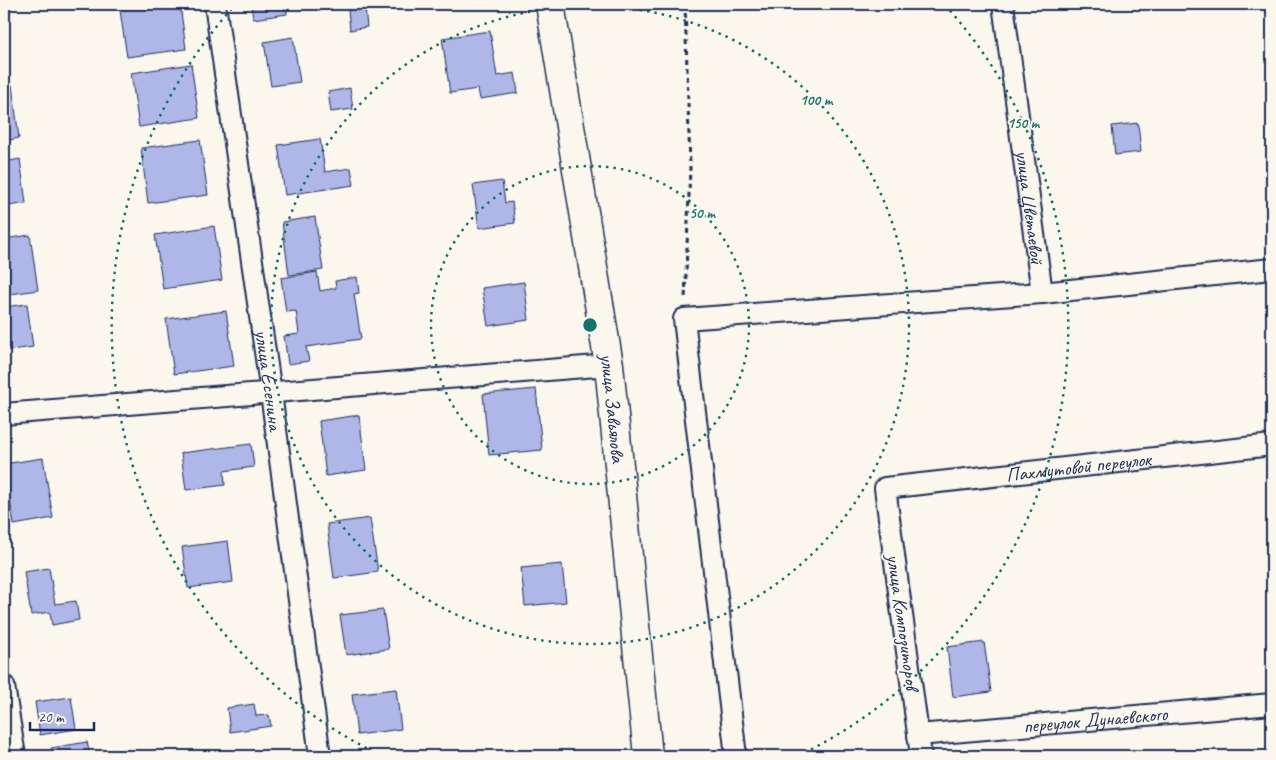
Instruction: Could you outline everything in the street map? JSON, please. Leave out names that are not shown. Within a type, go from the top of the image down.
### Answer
[{"type":"street","name":"улица Есенина","points":[[215,4],[271,393],[320,756]]},
{"type":"street","name":"улица Завьялова","points":[[550,4],[609,365],[648,756]]},
{"type":"street","name":"улица Цветаевой","points":[[1003,4],[1042,293]]},
{"type":"street","points":[[736,756],[684,319],[1042,293],[1272,269]]},
{"type":"street","points":[[4,414],[609,365]]},
{"type":"street","name":"Пахмутовой переулок","points":[[885,488],[1272,446]]},
{"type":"street","name":"улица Композиторов","points":[[885,488],[921,756]]},
{"type":"street","points":[[4,686],[15,756]]},
{"type":"street","name":"переулок Дунаевского","points":[[918,735],[1272,704]]},
{"type":"path","points":[[684,319],[690,167],[685,4]]},
{"type":"building","points":[[119,4],[180,4],[186,49],[127,57]]},
{"type":"building","points":[[251,4],[286,4],[287,14],[253,19]]},
{"type":"building","points":[[439,4],[464,4],[440,7]]},
{"type":"building","points":[[365,8],[367,27],[350,30],[348,10]]},
{"type":"building","points":[[490,31],[497,76],[515,73],[518,93],[480,99],[478,89],[450,93],[442,38]]},
{"type":"building","points":[[293,37],[300,82],[271,86],[264,42]]},
{"type":"building","points":[[191,64],[199,118],[139,127],[131,73]]},
{"type":"building","points":[[12,85],[19,138],[4,141],[4,86]]},
{"type":"building","points":[[350,88],[353,109],[331,112],[328,92]]},
{"type":"building","points":[[1138,123],[1141,152],[1115,155],[1112,126]]},
{"type":"building","points":[[320,139],[325,172],[351,168],[354,185],[285,195],[278,145]]},
{"type":"building","points":[[200,140],[208,195],[148,203],[141,148]]},
{"type":"building","points":[[20,159],[26,203],[4,207],[4,162]]},
{"type":"building","points":[[502,181],[505,203],[512,202],[515,223],[479,228],[473,185]]},
{"type":"building","points":[[315,217],[323,270],[289,275],[282,222]]},
{"type":"building","points":[[214,226],[222,280],[163,289],[155,235]]},
{"type":"building","points":[[30,235],[38,290],[4,295],[4,239]]},
{"type":"building","points":[[317,272],[320,291],[336,288],[335,281],[357,277],[359,293],[354,294],[361,339],[306,347],[309,361],[288,364],[284,336],[299,334],[296,311],[286,312],[281,278]]},
{"type":"building","points":[[524,282],[529,320],[488,326],[482,288]]},
{"type":"building","points":[[27,304],[33,347],[4,351],[4,307]]},
{"type":"building","points":[[226,311],[234,366],[174,374],[166,319]]},
{"type":"building","points":[[536,389],[542,450],[489,455],[483,394]]},
{"type":"building","points":[[359,415],[366,470],[326,476],[319,421]]},
{"type":"building","points":[[251,444],[254,467],[224,471],[225,485],[186,490],[181,453]]},
{"type":"building","points":[[43,458],[53,518],[14,525],[4,464]]},
{"type":"building","points":[[370,518],[378,572],[334,578],[327,524]]},
{"type":"building","points":[[228,541],[233,582],[188,588],[182,547]]},
{"type":"building","points":[[562,564],[566,602],[525,606],[521,568]]},
{"type":"building","points":[[49,568],[55,604],[76,601],[79,620],[52,625],[50,612],[31,615],[24,572]]},
{"type":"building","points":[[383,610],[389,649],[346,655],[340,615]]},
{"type":"building","points":[[984,642],[991,692],[953,697],[947,647]]},
{"type":"building","points":[[396,689],[401,729],[357,735],[352,694]]},
{"type":"building","points":[[71,697],[76,729],[40,735],[35,702]]},
{"type":"building","points":[[254,704],[256,716],[269,715],[271,726],[230,732],[227,708]]},
{"type":"building","points":[[87,742],[90,756],[52,756],[51,748]]}]
